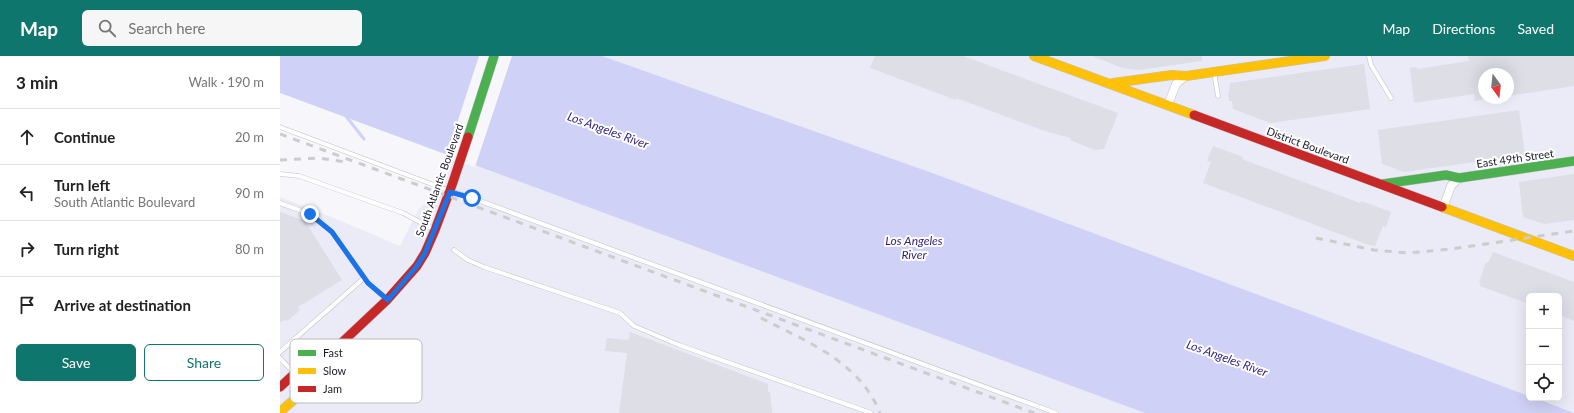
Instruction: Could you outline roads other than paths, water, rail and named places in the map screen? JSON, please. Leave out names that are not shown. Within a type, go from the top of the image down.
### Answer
[{"type":"main road","name":"South Atlantic Boulevard","points":[[346,339],[388,300],[417,266],[425,253],[451,188],[494,56]]},
{"type":"main road","name":"District Boulevard","points":[[1034,56],[1574,256]]},
{"type":"main road","points":[[1110,84],[1177,75],[1186,76],[1324,56]]},
{"type":"main road","name":"East 49th Street","points":[[1381,184],[1446,175],[1459,178],[1574,161]]},
{"type":"main road","name":"South Atlantic Boulevard","points":[[280,387],[290,378]]},
{"type":"main road","points":[[280,412],[290,403]]},
{"type":"street","points":[[1168,105],[1176,84],[1186,76]]},
{"type":"street","points":[[1443,208],[1452,186],[1459,178]]},
{"type":"lane","points":[[1369,56],[1371,65],[1391,98]]},
{"type":"lane","points":[[1214,72],[1218,96]]},
{"type":"lane","points":[[280,127],[451,188],[472,198],[1056,413]]},
{"type":"lane","points":[[280,174],[299,176],[403,214],[435,230]]},
{"type":"lane","points":[[280,203],[310,214],[332,232],[364,278],[388,300]]},
{"type":"lane","points":[[454,250],[468,260],[491,270],[620,313],[634,326],[679,345],[871,413]]},
{"type":"lane","points":[[295,339],[364,278]]},
{"type":"lane","points":[[280,352],[290,343]]},
{"type":"lane","points":[[280,358],[290,368]]},
{"type":"water","name":"Los Angeles River","points":[[280,56],[602,56],[935,174],[1526,395],[1526,401],[1543,401],[1574,413],[1145,413],[280,93]]},
{"type":"waterway","points":[[345,115],[364,139]]},
{"type":"railway","points":[[280,134],[1034,413]]},
{"type":"railway","points":[[280,160],[318,158],[346,162]]},
{"type":"railway","points":[[1316,238],[1374,250],[1408,253],[1451,249],[1574,231]]},
{"type":"railway","points":[[761,318],[813,345],[845,366],[871,395],[880,413]]}]
